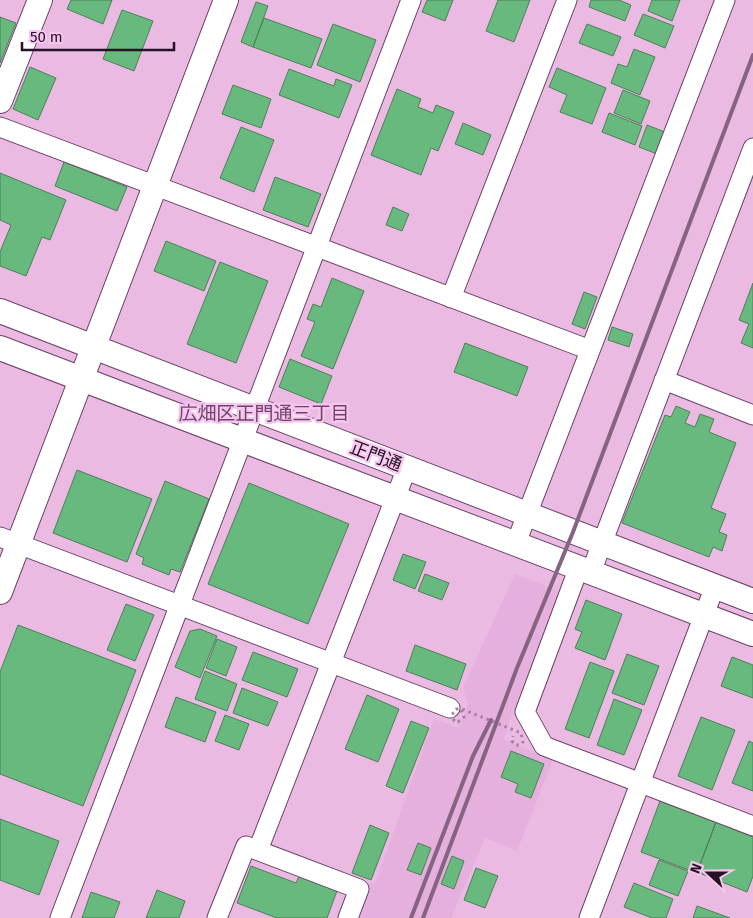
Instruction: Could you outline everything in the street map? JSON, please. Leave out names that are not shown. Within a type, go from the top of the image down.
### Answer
[{"type":"street","points":[[0,101],[40,0]]},
{"type":"street","points":[[0,592],[9,540],[82,377],[226,0]]},
{"type":"street","points":[[60,918],[411,0]]},
{"type":"street","points":[[451,298],[567,0]]},
{"type":"street","points":[[516,543],[725,0]]},
{"type":"street","points":[[0,127],[154,187],[590,350]]},
{"type":"street","points":[[753,148],[602,543],[585,570],[525,712],[544,746],[753,826]]},
{"type":"street","name":"正門通","points":[[0,311],[753,601]]},
{"type":"street","name":"正門通","points":[[0,348],[82,377],[753,634]]},
{"type":"street","points":[[664,380],[753,415]]},
{"type":"street","points":[[258,850],[407,468]]},
{"type":"street","points":[[9,540],[332,664],[455,709]]},
{"type":"street","points":[[589,918],[715,586]]},
{"type":"street","points":[[217,918],[246,846],[359,889],[348,918]]},
{"type":"path","points":[[455,709],[464,717],[462,721],[454,720],[453,713],[456,710],[462,709],[521,733],[523,742],[520,745],[515,745],[512,741],[513,736]]},
{"type":"shaded area","points":[[515,574],[561,592],[503,739],[553,760],[517,851],[485,838],[451,918],[357,918],[370,883],[375,884],[434,719],[459,728],[468,704],[463,688]]},
{"type":"building","points":[[71,0],[112,0],[103,24],[67,9]]},
{"type":"building","points":[[427,0],[453,0],[445,21],[422,12]]},
{"type":"building","points":[[498,0],[530,0],[514,42],[486,31]]},
{"type":"building","points":[[591,0],[619,0],[631,5],[625,21],[589,7]]},
{"type":"building","points":[[652,0],[680,0],[672,21],[648,11]]},
{"type":"building","points":[[256,2],[268,6],[253,47],[241,42]]},
{"type":"building","points":[[122,10],[153,21],[134,71],[103,59]]},
{"type":"building","points":[[643,14],[674,26],[665,48],[634,35]]},
{"type":"building","points":[[0,17],[16,23],[0,63]]},
{"type":"building","points":[[264,18],[322,39],[311,68],[253,47]]},
{"type":"building","points":[[333,24],[376,40],[360,82],[317,65]]},
{"type":"building","points":[[587,24],[621,37],[613,56],[579,43]]},
{"type":"building","points":[[634,49],[655,57],[640,95],[611,83],[618,64],[627,67]]},
{"type":"building","points":[[30,67],[56,78],[38,120],[13,109]]},
{"type":"building","points":[[557,68],[606,88],[592,124],[560,112],[567,95],[549,87]]},
{"type":"building","points":[[289,69],[334,86],[336,79],[352,85],[339,118],[279,95]]},
{"type":"building","points":[[233,85],[271,99],[261,128],[222,114]]},
{"type":"building","points":[[397,89],[421,99],[418,107],[433,113],[436,105],[454,112],[438,151],[431,148],[421,175],[371,155]]},
{"type":"building","points":[[623,90],[650,101],[641,124],[614,113]]},
{"type":"building","points":[[609,113],[642,126],[635,145],[602,132]]},
{"type":"building","points":[[463,123],[491,135],[483,155],[455,144]]},
{"type":"building","points":[[647,125],[665,132],[657,154],[639,147]]},
{"type":"building","points":[[241,127],[274,140],[254,192],[220,178]]},
{"type":"building","points":[[64,162],[127,187],[117,211],[55,186]]},
{"type":"building","points":[[0,173],[66,200],[50,240],[42,237],[26,276],[0,266],[0,252],[11,225],[0,220]]},
{"type":"building","points":[[275,177],[321,194],[308,227],[263,210]]},
{"type":"building","points":[[393,207],[409,214],[402,231],[386,225]]},
{"type":"building","points":[[166,241],[216,261],[204,291],[154,271]]},
{"type":"building","points":[[220,262],[268,281],[236,363],[187,344]]},
{"type":"building","points":[[332,278],[364,291],[333,369],[301,356],[315,322],[307,319],[313,304],[321,307]]},
{"type":"building","points":[[753,283],[753,348],[741,343],[749,324],[739,320]]},
{"type":"building","points":[[584,292],[597,297],[585,329],[572,324]]},
{"type":"building","points":[[612,327],[633,334],[629,347],[608,340]]},
{"type":"building","points":[[465,343],[528,367],[517,396],[454,372]]},
{"type":"building","points":[[290,359],[332,376],[321,404],[279,387]]},
{"type":"building","points":[[676,406],[690,412],[685,423],[695,427],[700,414],[714,419],[709,432],[736,443],[711,508],[726,514],[719,532],[727,535],[722,551],[713,547],[709,557],[622,523],[665,415],[671,417]]},
{"type":"building","points":[[77,470],[152,499],[127,562],[53,533]]},
{"type":"building","points":[[165,481],[209,499],[180,572],[171,569],[169,575],[142,564],[144,558],[136,554]]},
{"type":"building","points":[[249,483],[349,524],[308,624],[208,584]]},
{"type":"building","points":[[403,554],[426,562],[415,589],[393,580]]},
{"type":"building","points":[[425,574],[449,583],[442,600],[418,591]]},
{"type":"building","points":[[586,600],[622,614],[605,660],[575,648],[582,632],[575,629]]},
{"type":"building","points":[[126,604],[154,615],[135,661],[107,650]]},
{"type":"building","points":[[18,625],[136,670],[83,806],[0,774],[0,672]]},
{"type":"building","points":[[200,629],[217,636],[200,678],[175,667],[190,631]]},
{"type":"building","points":[[217,639],[237,647],[226,676],[206,668]]},
{"type":"building","points":[[415,645],[466,664],[457,690],[406,671]]},
{"type":"building","points":[[253,652],[298,669],[287,697],[242,680]]},
{"type":"building","points":[[627,654],[659,666],[644,705],[612,693]]},
{"type":"building","points":[[732,657],[753,665],[753,698],[721,686]]},
{"type":"building","points":[[590,662],[614,671],[589,738],[565,729]]},
{"type":"building","points":[[205,671],[237,684],[227,711],[195,699]]},
{"type":"building","points":[[242,688],[278,702],[268,726],[233,713]]},
{"type":"building","points":[[367,695],[399,709],[378,762],[345,749]]},
{"type":"building","points":[[176,697],[216,712],[205,742],[165,727]]},
{"type":"building","points":[[614,699],[642,710],[624,755],[597,745]]},
{"type":"building","points":[[225,715],[249,724],[239,750],[215,741]]},
{"type":"building","points":[[701,717],[735,730],[712,790],[678,776]]},
{"type":"building","points":[[411,721],[429,728],[403,793],[386,786]]},
{"type":"building","points":[[749,741],[753,743],[753,791],[732,783]]},
{"type":"building","points":[[511,751],[544,764],[531,798],[515,792],[518,784],[501,777]]},
{"type":"building","points":[[660,801],[716,822],[697,873],[641,852]]},
{"type":"building","points":[[0,819],[59,841],[39,895],[0,880]]},
{"type":"building","points":[[716,822],[753,837],[753,876],[747,892],[697,872]]},
{"type":"building","points":[[370,825],[389,833],[371,880],[352,873]]},
{"type":"building","points":[[418,843],[431,848],[421,875],[407,870]]},
{"type":"building","points":[[452,856],[464,861],[454,889],[441,884]]},
{"type":"building","points":[[659,860],[688,871],[678,896],[649,885]]},
{"type":"building","points":[[251,866],[296,883],[299,876],[337,891],[327,918],[277,918],[237,903]]},
{"type":"building","points":[[476,868],[498,876],[485,908],[464,900]]},
{"type":"building","points":[[634,883],[673,899],[666,918],[652,918],[624,907]]},
{"type":"building","points":[[157,890],[185,901],[179,918],[146,918]]},
{"type":"building","points":[[91,892],[120,902],[114,918],[82,918]]},
{"type":"building","points":[[697,906],[730,918],[693,918]]},
{"type":"railway","points":[[423,918],[517,668],[573,532],[753,55]]},
{"type":"railway","points":[[411,918],[473,756],[491,720]]},
{"type":"district","name":"広畑区正門通三丁目","points":[[264,413]]}]
